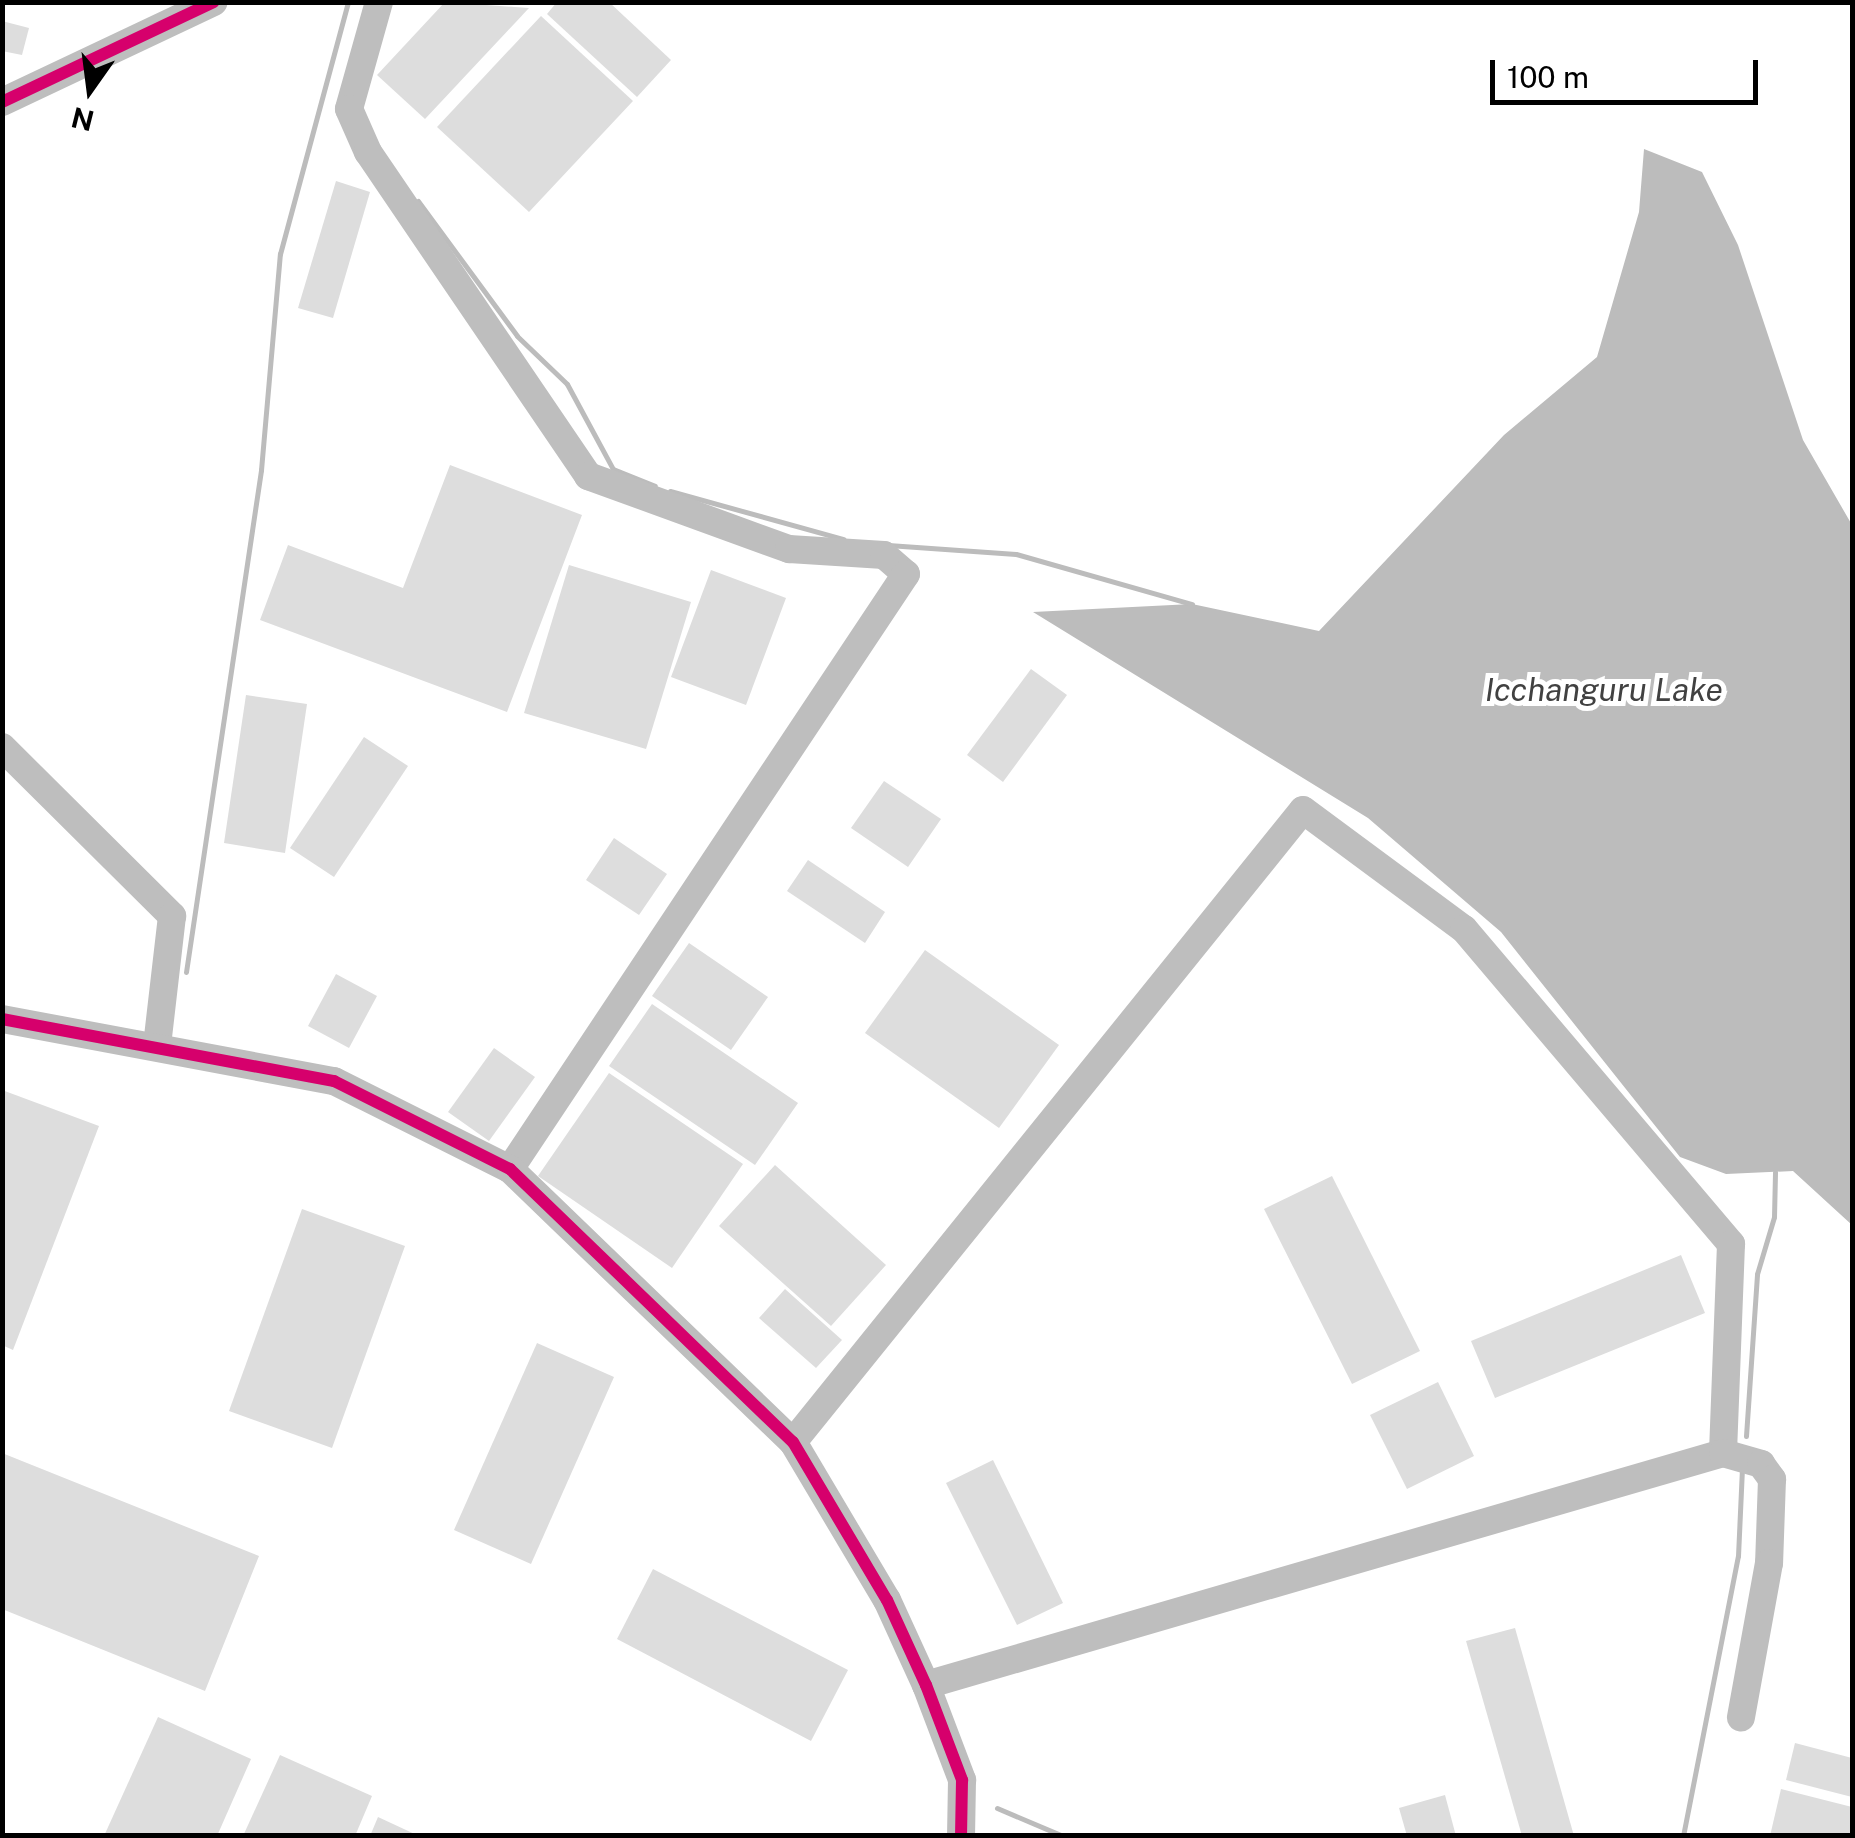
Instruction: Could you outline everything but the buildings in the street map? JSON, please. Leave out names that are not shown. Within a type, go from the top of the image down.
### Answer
[{"type":"street","points":[[2,102],[163,14],[214,2]]},
{"type":"street","points":[[379,2],[349,109],[368,152],[588,476],[790,549],[884,555],[906,574],[510,1169]]},
{"type":"street","points":[[2,747],[172,916],[156,1045]]},
{"type":"street","points":[[793,1442],[1303,810],[1464,928],[1732,1244],[1723,1453]]},
{"type":"street","points":[[2,1020],[156,1045],[334,1081],[510,1169],[793,1442],[886,1600],[926,1684],[962,1780],[961,1836]]},
{"type":"street","points":[[926,1684],[1723,1453],[1761,1464],[1772,1479],[1769,1564],[1741,1717]]},
{"type":"water","name":"Icchanguru Lake","points":[[1644,149],[1702,172],[1738,245],[1803,440],[1852,525],[1852,1225],[1793,1171],[1726,1174],[1680,1157],[1501,932],[1368,818],[1033,612],[1192,604],[1319,631],[1504,435],[1597,357],[1639,212]]},
{"type":"waterway","points":[[186,972],[261,470],[280,254],[348,2]]},
{"type":"waterway","points":[[418,201],[517,336],[567,384],[613,469],[655,486]]},
{"type":"waterway","points":[[670,491],[843,539]]},
{"type":"waterway","points":[[888,545],[1016,554],[1192,604]]},
{"type":"waterway","points":[[1746,1436],[1757,1274],[1774,1217],[1775,1172]]},
{"type":"waterway","points":[[1683,1836],[1738,1556],[1742,1469]]},
{"type":"waterway","points":[[997,1808],[1063,1836]]},
{"type":"cycle path","points":[[2,102],[214,2]]},
{"type":"cycle path","points":[[2,1019],[334,1081],[510,1169],[793,1442],[887,1600],[926,1685],[962,1780],[961,1836]]}]
